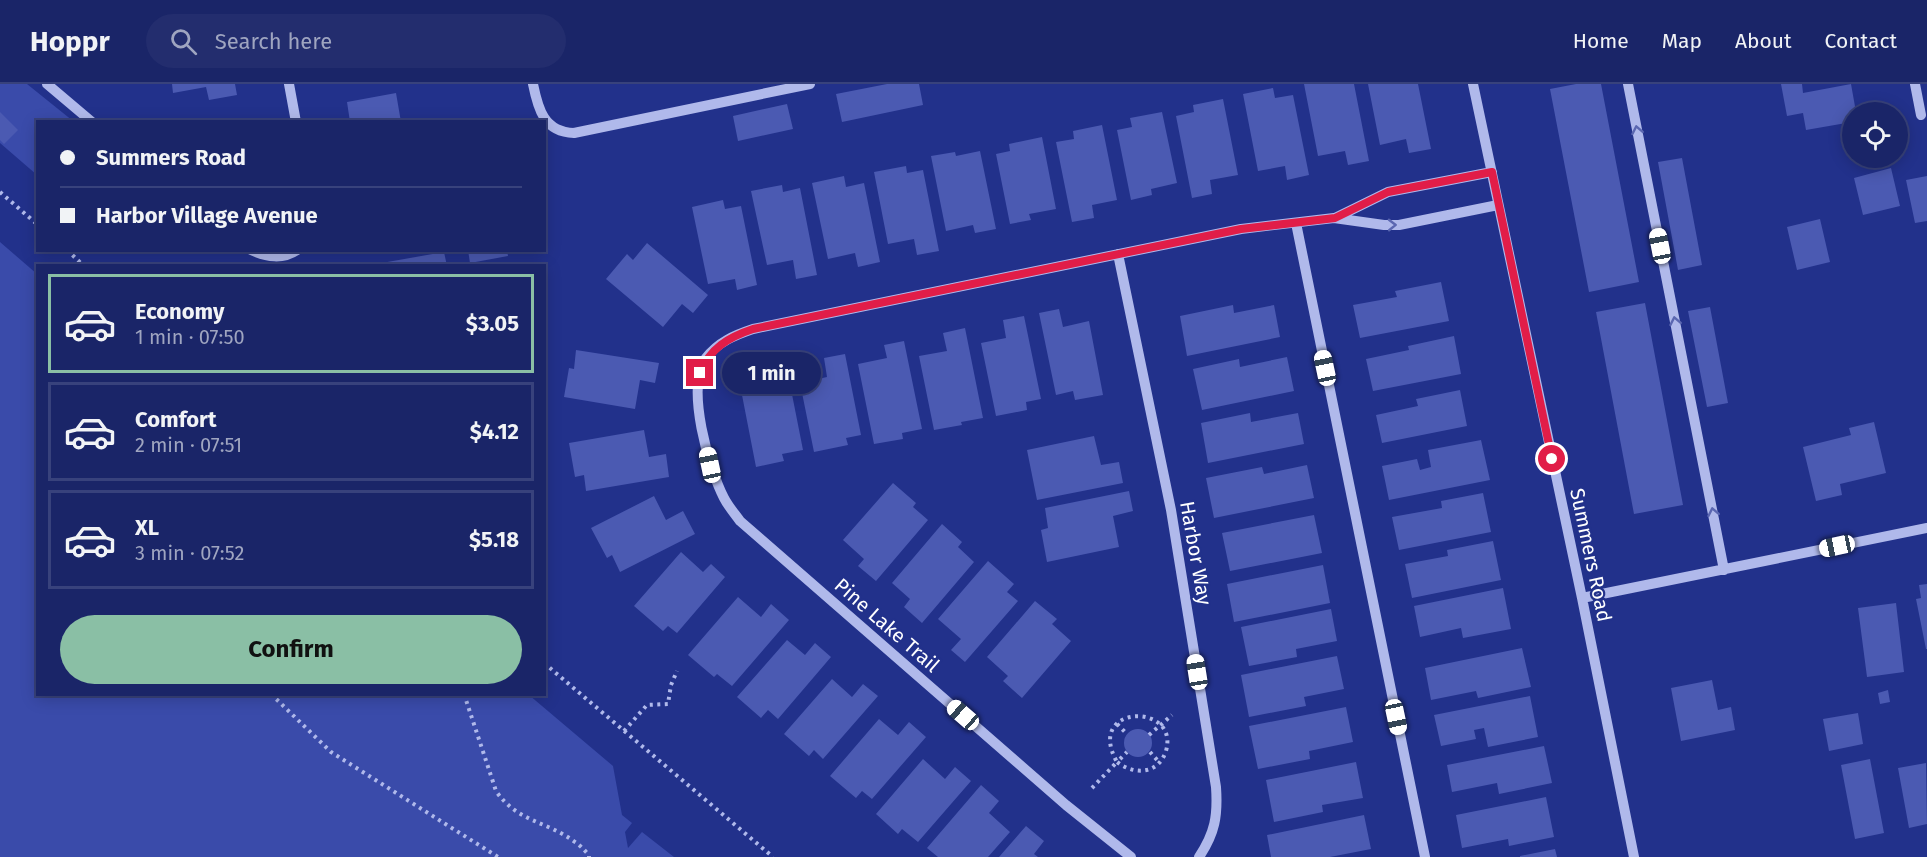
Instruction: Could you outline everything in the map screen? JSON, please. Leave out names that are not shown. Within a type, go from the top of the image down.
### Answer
[{"type":"street","points":[[47,84],[90,120]]},
{"type":"street","points":[[289,84],[296,120]]},
{"type":"street","points":[[533,84],[539,111],[545,120]]},
{"type":"street","points":[[546,122],[557,129],[574,133],[810,84]]},
{"type":"street","name":"Summers Road","points":[[1473,84],[1582,598],[1634,857]]},
{"type":"street","points":[[1628,84],[1724,570]]},
{"type":"street","points":[[1915,84],[1921,115]]},
{"type":"street","points":[[1335,218],[1388,192],[1492,172]]},
{"type":"street","points":[[1118,254],[1241,229],[1335,218],[1399,225],[1498,205]]},
{"type":"street","points":[[1296,223],[1425,857]]},
{"type":"street","points":[[256,252],[281,257],[292,252]]},
{"type":"street","name":"Pine Lake Trail","points":[[1118,254],[753,329],[733,336],[716,348],[705,360],[700,373],[698,400],[710,465],[725,500],[740,521],[1066,805],[1131,857]]},
{"type":"street","name":"Harbor Way","points":[[1118,254],[1171,510],[1216,787],[1216,822],[1199,857]]},
{"type":"street","points":[[1582,598],[1927,528]]},
{"type":"path","points":[[0,192],[36,223]]},
{"type":"path","points":[[69,252],[82,264]]},
{"type":"path","points":[[546,665],[773,857]]},
{"type":"path","points":[[624,731],[647,705],[668,704],[676,671]]},
{"type":"path","points":[[273,696],[331,752],[498,857]]},
{"type":"path","points":[[465,696],[495,791],[503,802],[512,810],[574,841],[589,857]]},
{"type":"path","points":[[1134,715],[1148,717],[1161,725],[1166,737],[1167,749],[1152,768],[1139,771],[1127,769],[1117,762],[1110,749],[1111,734],[1119,721],[1134,715]]},
{"type":"path","points":[[1149,735],[1172,715]]},
{"type":"path","points":[[1117,724],[1127,734]]},
{"type":"path","points":[[1092,788],[1127,752]]},
{"type":"path","points":[[1150,752],[1159,762]]},
{"type":"shaded area","points":[[0,84],[27,84],[72,120],[36,120],[36,174],[0,143]]},
{"type":"shaded area","points":[[0,242],[36,273],[36,696],[530,696],[613,766],[622,815],[632,823],[625,832],[628,848],[642,832],[674,857],[0,857]]},
{"type":"building","points":[[172,84],[235,84],[237,95],[209,100],[206,87],[173,93]]},
{"type":"building","points":[[887,84],[919,84],[923,105],[842,122],[836,94]]},
{"type":"building","points":[[1304,84],[1354,84],[1369,161],[1348,165],[1345,151],[1318,156]]},
{"type":"building","points":[[1368,84],[1418,84],[1431,149],[1409,153],[1406,139],[1380,145]]},
{"type":"building","points":[[1576,84],[1601,84],[1639,282],[1589,292],[1550,89]]},
{"type":"building","points":[[1781,84],[1802,84],[1803,93],[1851,84],[1854,102],[1842,102],[1842,124],[1806,130],[1803,113],[1787,116]]},
{"type":"building","points":[[1273,88],[1275,98],[1293,95],[1309,175],[1287,180],[1285,166],[1258,171],[1243,94]]},
{"type":"building","points":[[396,93],[401,120],[350,120],[347,102]]},
{"type":"building","points":[[1223,99],[1238,175],[1210,180],[1212,194],[1192,198],[1176,116],[1194,112],[1193,105]]},
{"type":"building","points":[[787,104],[793,129],[738,141],[733,116]]},
{"type":"building","points":[[0,112],[18,130],[4,144],[0,140]]},
{"type":"building","points":[[1162,112],[1177,183],[1151,189],[1152,195],[1131,200],[1117,130],[1132,127],[1130,118]]},
{"type":"building","points":[[1102,125],[1117,200],[1092,205],[1094,218],[1072,222],[1056,142],[1074,139],[1073,131]]},
{"type":"building","points":[[1042,137],[1056,209],[1029,214],[1031,220],[1010,224],[996,154],[1010,151],[1009,144]]},
{"type":"building","points":[[980,151],[996,229],[975,233],[973,225],[946,231],[931,156],[955,152],[956,156]]},
{"type":"building","points":[[1682,158],[1702,265],[1678,270],[1658,162]]},
{"type":"building","points":[[906,166],[907,173],[923,170],[939,251],[917,255],[914,239],[888,244],[874,172]]},
{"type":"building","points":[[1891,168],[1900,206],[1863,215],[1854,178]]},
{"type":"building","points":[[844,176],[846,187],[864,183],[880,262],[858,267],[855,253],[828,259],[812,183]]},
{"type":"building","points":[[1927,176],[1927,221],[1915,223],[1906,180]]},
{"type":"building","points":[[782,185],[783,192],[800,188],[817,275],[796,279],[793,260],[767,265],[751,191]]},
{"type":"building","points":[[723,200],[725,209],[741,206],[757,285],[737,290],[735,279],[708,284],[692,207]]},
{"type":"building","points":[[1820,219],[1830,262],[1797,270],[1787,227]]},
{"type":"building","points":[[647,243],[708,295],[693,313],[682,304],[663,327],[606,279],[627,254],[633,260]]},
{"type":"building","points":[[444,252],[447,264],[376,264]]},
{"type":"building","points":[[468,252],[507,252],[508,256],[470,263]]},
{"type":"building","points":[[1441,282],[1449,321],[1360,338],[1353,305],[1397,297],[1395,291]]},
{"type":"building","points":[[1645,303],[1683,505],[1634,514],[1596,312]]},
{"type":"building","points":[[1233,305],[1234,313],[1274,305],[1280,337],[1187,356],[1180,316]]},
{"type":"building","points":[[1710,307],[1728,403],[1707,407],[1688,311]]},
{"type":"building","points":[[1059,309],[1063,327],[1089,321],[1103,395],[1075,400],[1073,391],[1056,395],[1039,313]]},
{"type":"building","points":[[1024,316],[1041,399],[1026,402],[1027,410],[996,416],[981,343],[1006,338],[1003,320]]},
{"type":"building","points":[[965,328],[983,418],[961,422],[962,425],[934,430],[919,356],[947,351],[943,333]]},
{"type":"building","points":[[1454,336],[1461,374],[1373,391],[1366,359],[1409,350],[1408,346]]},
{"type":"building","points":[[904,341],[922,429],[902,433],[903,439],[874,444],[858,364],[887,358],[884,345]]},
{"type":"building","points":[[576,350],[659,363],[655,383],[640,380],[635,409],[564,397],[569,368],[574,369]]},
{"type":"building","points":[[845,354],[861,435],[846,438],[848,445],[814,452],[800,383],[827,377],[824,358]]},
{"type":"building","points":[[1287,357],[1294,391],[1202,410],[1193,369],[1239,359],[1240,367]]},
{"type":"building","points":[[787,369],[803,450],[782,454],[784,461],[756,467],[742,395],[770,389],[766,373]]},
{"type":"building","points":[[1460,390],[1467,426],[1382,443],[1376,415],[1418,406],[1416,399]]},
{"type":"building","points":[[1250,413],[1251,422],[1298,413],[1304,444],[1208,463],[1201,423]]},
{"type":"building","points":[[1874,422],[1886,473],[1840,484],[1842,495],[1816,501],[1803,447],[1851,435],[1849,428]]},
{"type":"building","points":[[644,430],[649,457],[666,454],[669,477],[586,491],[584,475],[575,477],[569,443]]},
{"type":"building","points":[[1094,436],[1101,465],[1119,462],[1123,483],[1037,500],[1027,450]]},
{"type":"building","points":[[1481,440],[1490,480],[1389,500],[1382,466],[1417,459],[1420,470],[1431,467],[1428,450]]},
{"type":"building","points":[[1307,465],[1314,498],[1214,518],[1206,478],[1262,467],[1264,474]]},
{"type":"building","points":[[893,483],[916,503],[913,507],[928,520],[876,581],[858,566],[864,559],[843,540]]},
{"type":"building","points":[[1129,491],[1133,511],[1113,516],[1119,547],[1047,562],[1041,530],[1048,528],[1045,508]]},
{"type":"building","points":[[1483,493],[1491,532],[1399,550],[1392,517],[1442,508],[1441,501]]},
{"type":"building","points":[[654,496],[666,520],[683,511],[695,534],[620,572],[612,555],[607,558],[591,528]]},
{"type":"building","points":[[1314,515],[1322,553],[1230,571],[1222,533]]},
{"type":"building","points":[[942,524],[962,542],[958,547],[974,562],[922,623],[904,607],[910,599],[892,583]]},
{"type":"building","points":[[1493,541],[1501,580],[1412,598],[1405,564],[1448,556],[1447,550]]},
{"type":"building","points":[[681,552],[703,572],[711,564],[725,577],[677,633],[668,626],[663,631],[634,606]]},
{"type":"building","points":[[988,561],[1014,584],[1007,592],[1018,601],[965,662],[951,650],[961,639],[938,619]]},
{"type":"building","points":[[1323,565],[1330,603],[1234,622],[1227,584]]},
{"type":"building","points":[[1927,584],[1926,649],[1916,599],[1921,598],[1919,585]]},
{"type":"building","points":[[1503,588],[1511,629],[1463,638],[1461,628],[1420,637],[1414,606]]},
{"type":"building","points":[[738,597],[761,617],[771,604],[789,620],[732,686],[717,674],[714,677],[688,655]]},
{"type":"building","points":[[1035,601],[1057,619],[1052,624],[1071,641],[1022,698],[1003,681],[1008,676],[987,657]]},
{"type":"building","points":[[1896,603],[1904,672],[1867,677],[1858,608]]},
{"type":"building","points":[[1331,609],[1337,641],[1296,649],[1297,657],[1249,666],[1241,627]]},
{"type":"building","points":[[787,640],[805,655],[815,643],[831,657],[778,719],[768,710],[761,718],[737,697]]},
{"type":"building","points":[[1522,648],[1531,687],[1478,698],[1476,691],[1431,700],[1425,668]]},
{"type":"building","points":[[1337,656],[1344,689],[1304,697],[1306,706],[1249,717],[1241,675]]},
{"type":"building","points":[[832,679],[852,697],[863,684],[878,696],[823,759],[814,750],[809,756],[784,734]]},
{"type":"building","points":[[1712,680],[1718,710],[1731,707],[1735,730],[1681,741],[1671,688]]},
{"type":"building","points":[[1888,690],[1890,702],[1880,704],[1878,693]]},
{"type":"building","points":[[1530,696],[1538,737],[1488,747],[1484,728],[1474,730],[1476,739],[1441,746],[1434,715]]},
{"type":"building","points":[[1346,707],[1353,742],[1309,751],[1310,759],[1258,769],[1249,726]]},
{"type":"building","points":[[1858,713],[1863,744],[1829,751],[1823,719]]},
{"type":"building","points":[[879,719],[898,735],[909,722],[926,737],[872,799],[862,791],[856,798],[830,776]]},
{"type":"building","points":[[1138,729],[1148,733],[1152,743],[1148,753],[1138,757],[1128,753],[1124,743],[1128,733]]},
{"type":"building","points":[[1544,746],[1552,783],[1499,794],[1497,783],[1452,792],[1447,765]]},
{"type":"building","points":[[923,759],[945,779],[955,767],[971,781],[918,842],[902,829],[898,834],[876,814]]},
{"type":"building","points":[[1870,759],[1884,833],[1855,839],[1841,765]]},
{"type":"building","points":[[1356,762],[1363,798],[1322,805],[1323,812],[1274,822],[1266,780]]},
{"type":"building","points":[[1926,763],[1927,824],[1909,828],[1898,768]]},
{"type":"building","points":[[981,785],[999,801],[989,813],[1010,832],[988,857],[938,857],[927,848]]},
{"type":"building","points":[[1546,797],[1554,837],[1509,846],[1508,839],[1462,848],[1456,815]]},
{"type":"building","points":[[1364,815],[1371,849],[1330,857],[1271,857],[1267,835]]},
{"type":"building","points":[[1026,826],[1044,841],[1034,854],[1038,857],[999,857]]},
{"type":"building","points":[[1555,849],[1557,857],[1520,857],[1520,856]]},
{"type":"route","points":[[700,373],[705,360],[716,348],[733,336],[753,329],[1241,229],[1335,218],[1388,192],[1492,172],[1552,459]]}]
